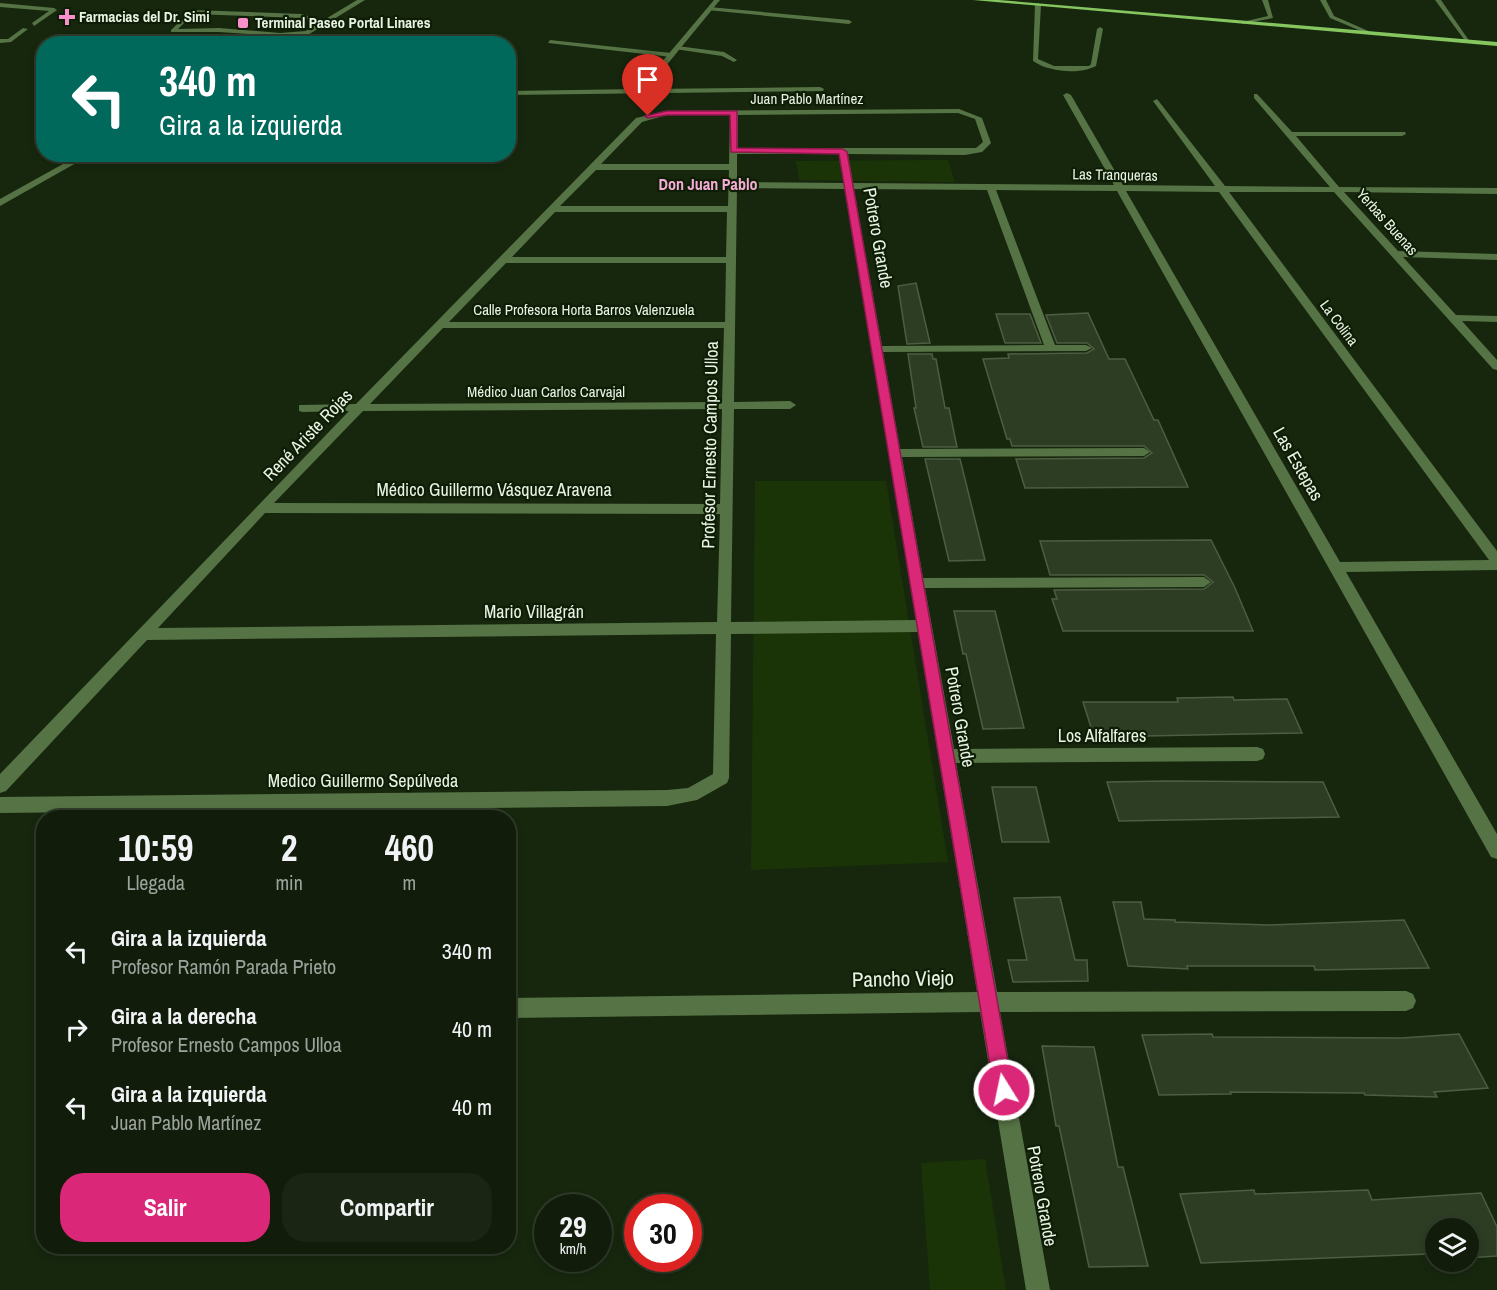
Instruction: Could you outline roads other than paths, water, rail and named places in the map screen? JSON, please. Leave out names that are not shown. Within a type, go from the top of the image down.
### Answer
[{"type":"main road","points":[[976,0],[1497,44]]},
{"type":"street","points":[[300,36],[362,0]]},
{"type":"street","points":[[641,91],[717,0]]},
{"type":"street","points":[[516,93],[820,89]]},
{"type":"street","name":"Las Estepas","points":[[1067,94],[1497,851]]},
{"type":"street","name":"Yerbas Buenas","points":[[1257,96],[1337,190],[1497,367]]},
{"type":"street","name":"La Colina","points":[[1157,101],[1497,563]]},
{"type":"street","name":"Juan Pablo Martínez","points":[[648,116],[667,113],[967,112],[978,118],[987,143],[980,150],[843,152]]},
{"type":"street","name":"Profesor Ernesto Campos Ulloa","points":[[721,778],[734,113]]},
{"type":"street","name":"René Ariste Rojas","points":[[0,786],[262,508],[551,209],[639,120],[648,116]]},
{"type":"street","points":[[1290,134],[1402,134]]},
{"type":"street","points":[[733,151],[843,152]]},
{"type":"street","name":"Potrero Grande","points":[[843,152],[1038,1290]]},
{"type":"street","points":[[0,202],[73,162]]},
{"type":"street","points":[[593,167],[733,167]]},
{"type":"street","name":"Las Tranqueras","points":[[733,185],[1497,191]]},
{"type":"street","points":[[990,187],[1052,348]]},
{"type":"street","points":[[551,209],[732,209]]},
{"type":"street","points":[[1395,254],[1497,257]]},
{"type":"street","points":[[502,260],[731,260]]},
{"type":"street","points":[[1453,318],[1497,319]]},
{"type":"street","name":"Calle Profesora Horta Barros Valenzuela","points":[[439,325],[730,325]]},
{"type":"street","points":[[877,349],[1086,348]]},
{"type":"street","name":"Médico Juan Carlos Carvajal","points":[[303,408],[790,405]]},
{"type":"street","points":[[895,453],[1144,452]]},
{"type":"street","name":"Médico Guillermo Vásquez Aravena","points":[[262,508],[726,508]]},
{"type":"street","points":[[1336,567],[1497,563]]},
{"type":"street","points":[[917,584],[1204,582]]},
{"type":"street","name":"Mario Villagrán","points":[[143,634],[724,630],[924,626]]},
{"type":"street","name":"Los Alfalfares","points":[[946,756],[1257,754]]},
{"type":"street","name":"Medico Guillermo Sepúlveda","points":[[0,805],[667,798],[691,795],[721,778]]},
{"type":"street","name":"Pancho Viejo","points":[[516,1008],[1406,1000]]},
{"type":"lane","points":[[1244,22],[1271,17],[1265,0]]},
{"type":"lane","points":[[1323,0],[1332,18],[1370,33]]},
{"type":"lane","points":[[1438,0],[1468,42]]},
{"type":"lane","points":[[0,4],[54,10],[34,24]]},
{"type":"lane","points":[[1038,5],[1035,60],[1039,64],[1048,67],[1091,67],[1094,65],[1100,29]]},
{"type":"lane","points":[[709,9],[849,22]]},
{"type":"lane","points":[[306,33],[280,35],[219,30],[173,31],[192,12],[308,17],[337,14]]},
{"type":"lane","points":[[308,17],[325,22]]},
{"type":"lane","points":[[0,41],[9,41],[26,29]]},
{"type":"lane","points":[[550,42],[671,55]]},
{"type":"lane","points":[[677,48],[724,54],[734,60]]},
{"type":"place","name":"Farmacias del Dr. Simi","points":[[67,17]]},
{"type":"place","name":"Terminal Paseo Portal Linares","points":[[243,23]]},
{"type":"district","name":"Don Juan Pablo","points":[[708,184]]}]
